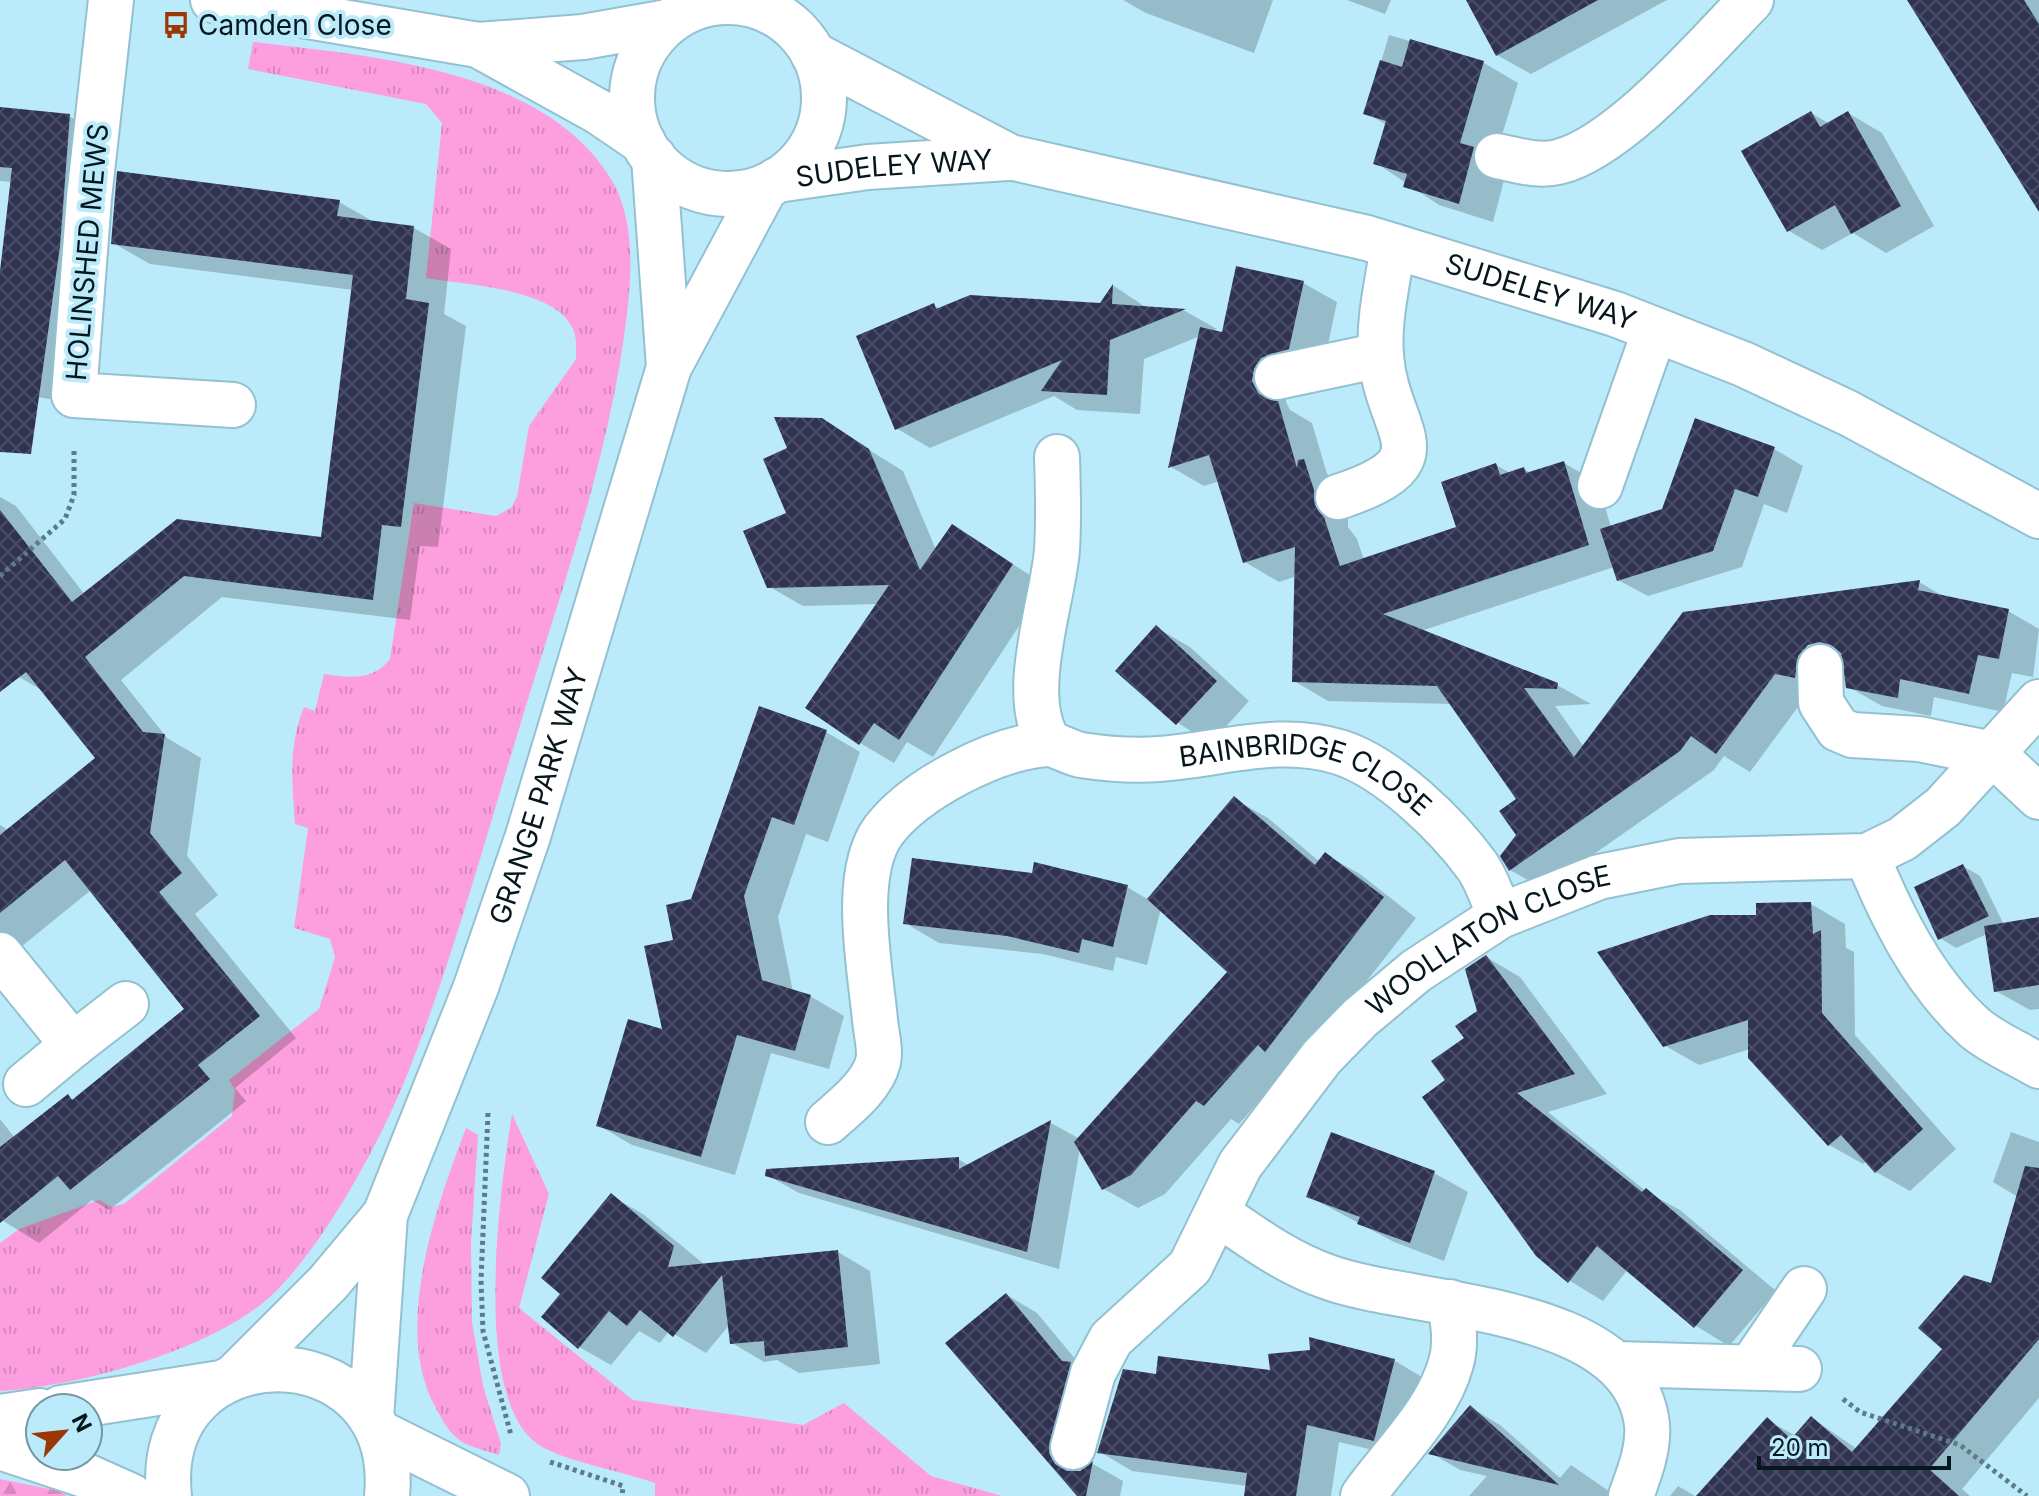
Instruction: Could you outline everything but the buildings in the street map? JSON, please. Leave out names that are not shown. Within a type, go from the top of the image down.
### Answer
[{"type":"street","name":"HOLINSHED MEWS","points":[[111,0],[89,198],[74,395],[233,405]]},
{"type":"street","points":[[213,0],[478,45],[583,37],[713,3],[749,4],[782,18],[810,49]]},
{"type":"street","points":[[478,45],[599,112],[648,150],[674,178],[707,192],[731,194],[771,183],[803,157],[820,125],[823,89],[798,0]]},
{"type":"street","points":[[1497,156],[1530,163],[1556,163],[1582,154],[1610,136],[1672,82],[1751,0]]},
{"type":"street","points":[[648,150],[632,107],[635,71],[652,39],[678,12]]},
{"type":"street","name":"SUDELEY WAY","points":[[810,49],[1010,157],[1393,246],[1520,283],[1655,330],[1743,364],[1848,413],[2039,516]]},
{"type":"street","name":"GRANGE PARK WAY","points":[[648,150],[669,367]]},
{"type":"street","name":"SUDELEY WAY","points":[[771,183],[868,167],[1010,157]]},
{"type":"street","name":"GRANGE PARK WAY","points":[[169,1496],[168,1467],[177,1434],[195,1405],[228,1379],[328,1283],[385,1215],[476,987],[528,836],[669,367],[771,183]]},
{"type":"street","points":[[1338,497],[1384,479],[1404,458],[1406,441],[1381,355],[1393,246]]},
{"type":"street","points":[[1600,486],[1655,330]]},
{"type":"street","points":[[1277,377],[1381,355]]},
{"type":"street","points":[[828,1122],[853,1100],[879,1060],[866,917],[867,867],[883,832],[916,798],[949,778],[988,761],[1050,744],[1040,724],[1038,683],[1046,606],[1057,553],[1057,457]]},
{"type":"street","points":[[1820,667],[1821,703],[1838,729],[1852,735],[1919,739],[1993,754],[2039,797]]},
{"type":"street","name":"WOOLLATON CLOSE","points":[[1073,1447],[1093,1373],[1111,1339],[1190,1267],[1240,1165],[1322,1057],[1360,1018],[1416,971],[1500,916],[1599,877],[1679,861],[1867,856],[1902,839],[1943,807],[2039,702]]},
{"type":"street","name":"BAINBRIDGE CLOSE","points":[[1050,744],[1077,754],[1119,760],[1162,759],[1266,745],[1310,746],[1341,752],[1382,773],[1440,823],[1479,868],[1500,916]]},
{"type":"street","points":[[1867,856],[1890,913],[1935,982],[1976,1029],[2039,1066]]},
{"type":"street","points":[[0,955],[73,1045]]},
{"type":"street","points":[[26,1084],[126,1004]]},
{"type":"street","points":[[1217,1213],[1273,1252],[1328,1277],[1384,1292],[1450,1302],[1520,1318],[1576,1340],[1616,1364],[1634,1391],[1647,1425],[1645,1450],[1631,1496]]},
{"type":"street","name":"GRANGE PARK WAY","points":[[385,1215],[375,1425],[388,1465],[387,1496]]},
{"type":"street","points":[[1751,1367],[1804,1289]]},
{"type":"street","points":[[1363,1496],[1426,1412],[1442,1385],[1452,1362],[1454,1333],[1450,1302]]},
{"type":"street","points":[[1616,1364],[1799,1369]]},
{"type":"street","points":[[104,1401],[228,1379],[269,1367],[319,1375],[348,1392],[375,1425],[507,1496]]},
{"type":"street","points":[[0,1417],[24,1413]]},
{"type":"street","points":[[0,1447],[84,1475],[131,1496]]},
{"type":"path","points":[[0,576],[65,519],[74,495],[74,395]]},
{"type":"path","points":[[434,1090],[489,1110],[481,1280],[483,1331],[495,1388],[512,1439],[518,1446]]},
{"type":"path","points":[[1799,1369],[1860,1412],[1960,1445],[2027,1496]]},
{"type":"path","points":[[539,1458],[623,1486],[622,1496]]},
{"type":"green space","points":[[253,42],[400,62],[450,74],[499,91],[543,113],[581,142],[611,179],[620,196],[629,235],[629,297],[616,385],[580,529],[441,984],[398,1097],[351,1189],[292,1274],[272,1295],[216,1332],[144,1362],[105,1373],[32,1388],[0,1391],[0,1243],[19,1229],[99,1200],[111,1207],[124,1204],[232,1116],[235,1090],[229,1080],[319,1009],[335,957],[330,939],[294,928],[308,828],[295,824],[292,779],[295,736],[304,707],[315,711],[324,674],[352,677],[369,674],[390,659],[414,503],[496,516],[511,508],[517,497],[529,426],[576,359],[573,329],[563,315],[548,305],[485,286],[426,278],[442,123],[426,104],[248,69]]},
{"type":"green space","points":[[512,1114],[549,1194],[519,1308],[633,1400],[803,1425],[844,1403],[931,1476],[1002,1496],[655,1496],[655,1483],[544,1448],[520,1426],[505,1389],[498,1344],[495,1293],[497,1240]]},
{"type":"green space","points":[[466,1128],[478,1135],[471,1243],[472,1322],[483,1386],[501,1444],[499,1455],[464,1443],[448,1429],[424,1379],[418,1344],[418,1307],[423,1269],[442,1194]]},
{"type":"green space","points":[[0,1479],[59,1491],[67,1496],[0,1496]]},
{"type":"place","name":"Camden Close","points":[[176,25]]}]
